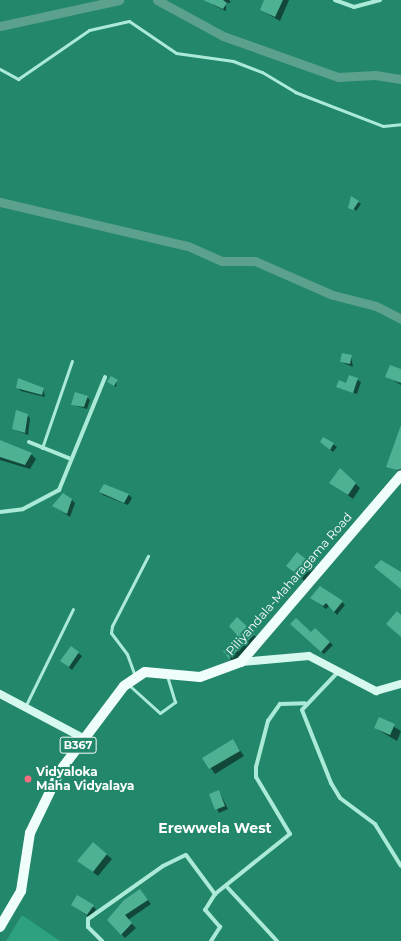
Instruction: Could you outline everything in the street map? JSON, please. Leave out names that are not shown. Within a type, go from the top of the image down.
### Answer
[{"type":"main road","name":"Piliyandala-Maharagama Road","points":[[131,679],[151,671],[200,677],[241,662],[401,475]]},
{"type":"main road","name":"B367","points":[[0,927],[21,891],[30,833],[60,771],[83,738],[131,679]]},
{"type":"street","points":[[335,0],[354,7],[380,0]]},
{"type":"street","points":[[0,512],[23,509],[58,490],[105,378]]},
{"type":"street","points":[[29,442],[71,459]]},
{"type":"street","points":[[241,662],[308,656],[376,691],[401,684]]},
{"type":"street","points":[[338,672],[305,703],[302,710],[331,783],[340,798],[375,824],[401,866]]},
{"type":"street","points":[[0,694],[83,738]]},
{"type":"street","points":[[211,941],[220,927],[205,910],[215,894],[227,887],[290,834],[256,777],[256,767],[268,721],[280,704],[305,703]]},
{"type":"street","points":[[102,941],[88,927],[88,918],[186,855],[215,894]]},
{"type":"street","points":[[227,887],[277,941]]},
{"type":"lane","points":[[0,69],[18,79],[89,30],[129,21],[176,53],[234,61],[262,72],[295,92],[383,126],[401,124]]},
{"type":"lane","points":[[42,448],[72,361]]},
{"type":"lane","points":[[148,556],[112,626],[111,633],[127,654],[131,679],[160,713],[175,702],[166,673]]},
{"type":"lane","points":[[25,707],[73,608]]},
{"type":"green space","points":[[22,915],[60,941],[6,941]]},
{"type":"building","points":[[203,0],[223,0],[227,3],[223,9]]},
{"type":"building","points":[[264,0],[283,0],[275,17],[260,10]]},
{"type":"building","points":[[351,196],[359,201],[353,210],[348,208]]},
{"type":"building","points":[[342,353],[352,355],[350,364],[340,362]]},
{"type":"building","points":[[390,365],[401,369],[401,383],[385,377]]},
{"type":"building","points":[[349,375],[358,378],[353,393],[336,387],[339,380],[346,383]]},
{"type":"building","points":[[111,376],[118,380],[114,386],[107,382]]},
{"type":"building","points":[[18,378],[44,388],[42,395],[16,388]]},
{"type":"building","points":[[75,392],[88,396],[84,407],[71,405]]},
{"type":"building","points":[[16,410],[28,414],[25,433],[12,429]]},
{"type":"building","points":[[401,425],[401,469],[397,470],[386,467]]},
{"type":"building","points":[[323,437],[334,443],[330,450],[320,442]]},
{"type":"building","points":[[0,440],[32,453],[25,465],[0,457]]},
{"type":"building","points":[[340,468],[356,483],[348,495],[329,483]]},
{"type":"building","points":[[104,484],[129,494],[124,503],[99,492]]},
{"type":"building","points":[[63,493],[72,499],[67,514],[52,506]]},
{"type":"building","points":[[297,552],[312,564],[301,578],[286,566]]},
{"type":"building","points":[[381,560],[401,572],[401,589],[374,567]]},
{"type":"building","points":[[320,586],[343,601],[334,612],[326,603],[323,606],[310,598]]},
{"type":"building","points":[[397,611],[401,615],[401,637],[386,624]]},
{"type":"building","points":[[237,617],[255,634],[229,659],[223,651],[237,635],[229,626]]},
{"type":"building","points":[[296,618],[311,632],[315,628],[330,642],[321,652],[290,624]]},
{"type":"building","points":[[71,646],[79,652],[69,667],[60,661]]},
{"type":"building","points":[[379,717],[395,724],[390,735],[374,728]]},
{"type":"building","points":[[233,739],[240,751],[209,769],[202,758]]},
{"type":"building","points":[[219,790],[225,806],[215,810],[209,794]]},
{"type":"building","points":[[93,842],[107,854],[93,872],[77,861]]},
{"type":"building","points":[[140,889],[148,900],[125,915],[132,923],[121,935],[107,920],[124,900]]},
{"type":"building","points":[[77,895],[94,905],[87,915],[71,905]]},
{"type":"waterway","points":[[0,26],[119,0]]},
{"type":"waterway","points":[[157,0],[223,36],[338,77],[375,75],[401,79]]},
{"type":"waterway","points":[[0,202],[188,246],[222,261],[255,261],[333,295],[376,306],[401,319]]},
{"type":"place","name":"Vidyaloka Maha Vidyalaya","points":[[28,779]]},
{"type":"district","name":"Erewwela West","points":[[215,828]]}]
